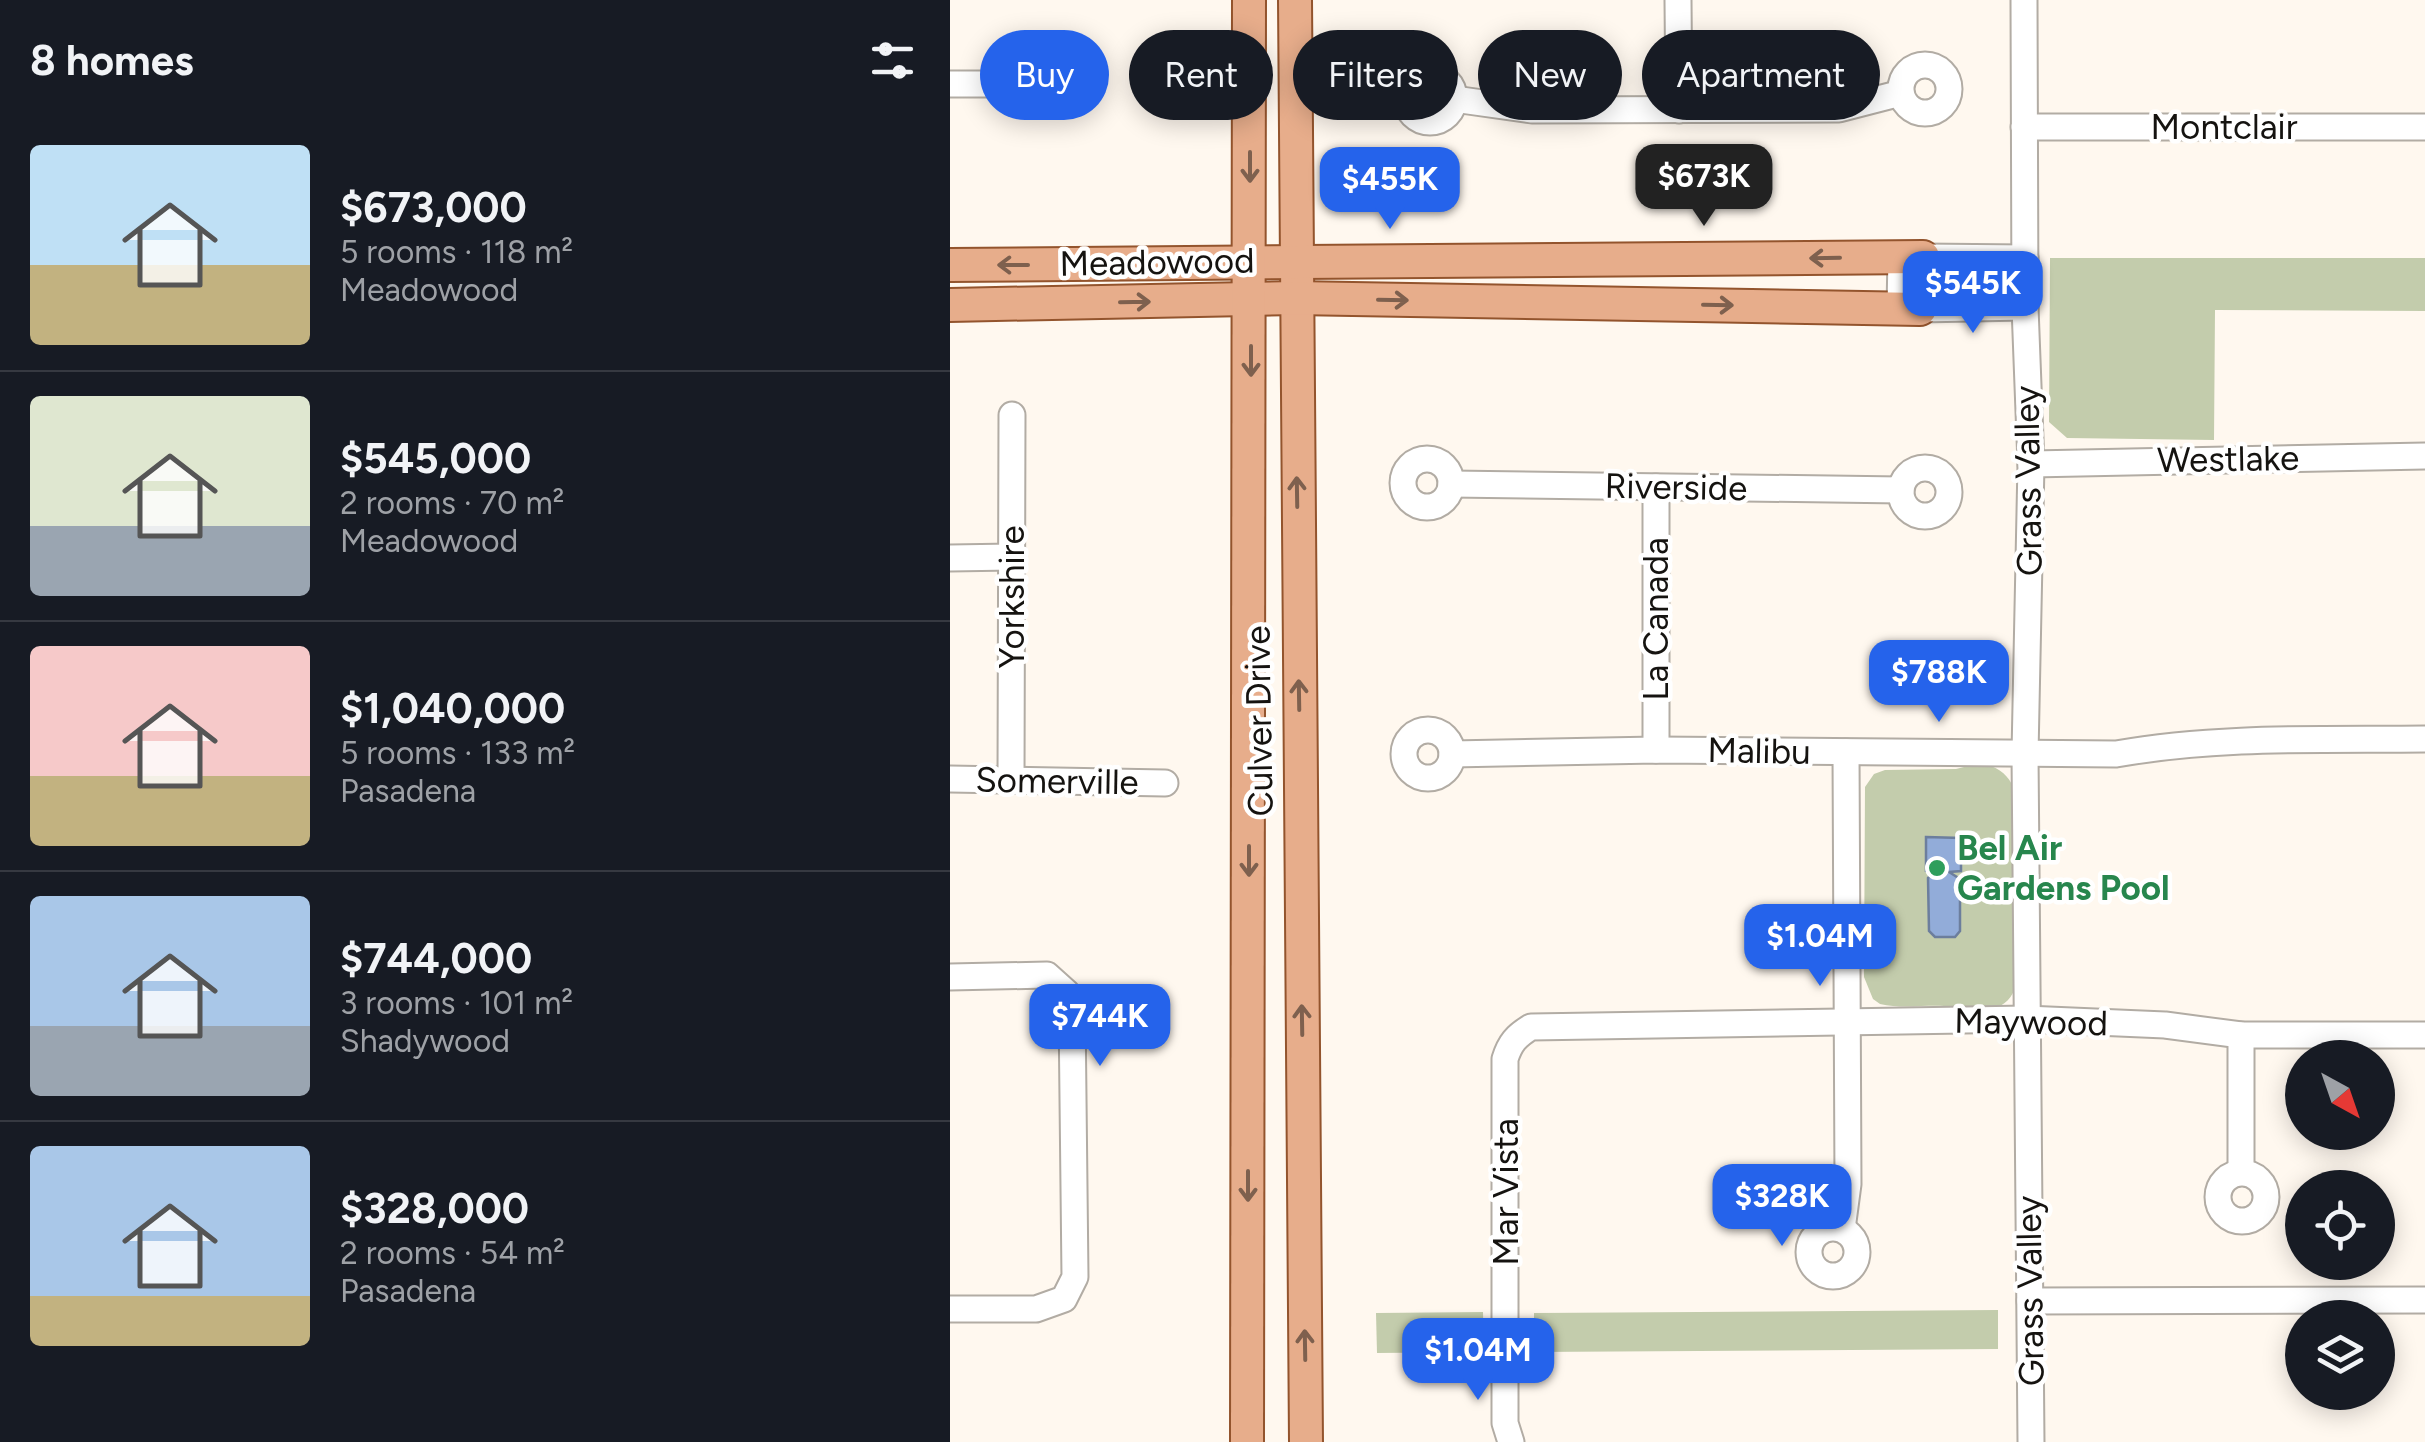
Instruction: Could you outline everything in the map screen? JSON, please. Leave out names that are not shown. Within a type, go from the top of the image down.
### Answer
[{"type":"main road","name":"Culver Drive","points":[[1247,1442],[1250,0]]},
{"type":"main road","name":"Culver Drive","points":[[1295,0],[1306,1442]]},
{"type":"main road","name":"Meadowood","points":[[950,265],[1912,257]]},
{"type":"main road","name":"Meadowood","points":[[950,304],[1295,298],[1910,308]]},
{"type":"street","points":[[1678,0],[1678,30]]},
{"type":"street","name":"Grass Valley","points":[[2024,0],[2024,258],[2032,464],[2026,754],[2031,1442]]},
{"type":"street","points":[[950,84],[980,84]]},
{"type":"street","points":[[1880,98],[1901,93]]},
{"type":"street","points":[[1458,100],[1532,110],[1642,110]]},
{"type":"street","name":"Montclair","points":[[2024,127],[2425,127]]},
{"type":"street","points":[[1910,308],[1912,257]]},
{"type":"street","name":"Meadowood","points":[[1912,257],[2024,258]]},
{"type":"street","name":"Meadowood","points":[[1910,308],[2026,307]]},
{"type":"street","name":"Yorkshire","points":[[1011,778],[1012,415]]},
{"type":"street","name":"Westlake","points":[[2032,464],[2425,456]]},
{"type":"street","name":"Riverside","points":[[1452,484],[1901,490]]},
{"type":"street","name":"La Canada","points":[[1656,487],[1656,750]]},
{"type":"street","points":[[950,558],[1012,558]]},
{"type":"street","name":"Malibu","points":[[1452,754],[1656,750],[2116,754],[2172,744],[2231,740],[2425,739]]},
{"type":"street","points":[[1842,1229],[1848,1184],[1846,752]]},
{"type":"street","name":"Somerville","points":[[950,779],[1165,783]]},
{"type":"street","points":[[950,977],[1047,975],[1068,993],[1072,1010],[1075,1277],[1064,1299],[1036,1309],[950,1309]]},
{"type":"street","name":"Maywood","points":[[1518,1034],[1545,1025],[2027,1019],[2164,1025],[2241,1035],[2425,1035]]},
{"type":"street","name":"Mar Vista","points":[[1511,1442],[1506,1423],[1505,1059],[1518,1034]]},
{"type":"street","points":[[2241,1035],[2242,1172]]},
{"type":"street","points":[[2030,1302],[2425,1300]]},
{"type":"green space","points":[[2050,258],[2425,258],[2425,311],[2215,310],[2214,440],[2067,438],[2049,422]]},
{"type":"green space","name":"Bel Air Gardens Pool","points":[[1980,763],[2007,776],[2015,792],[2013,951],[2017,977],[2013,994],[2001,1006],[1986,1010],[1880,1004],[1873,999],[1864,977],[1865,787],[1874,774],[1885,770],[1956,769]]},
{"type":"green space","points":[[1998,1310],[1998,1349],[1534,1352],[1534,1313]]},
{"type":"green space","points":[[1483,1312],[1484,1352],[1377,1353],[1376,1313]]},
{"type":"water","points":[[1926,837],[1961,838],[1961,871],[1949,872],[1960,879],[1960,931],[1955,937],[1935,937],[1929,931],[1928,878],[1934,872],[1926,871]]},
{"type":"place","name":"Bel Air Gardens Pool","points":[[1937,868]]}]
